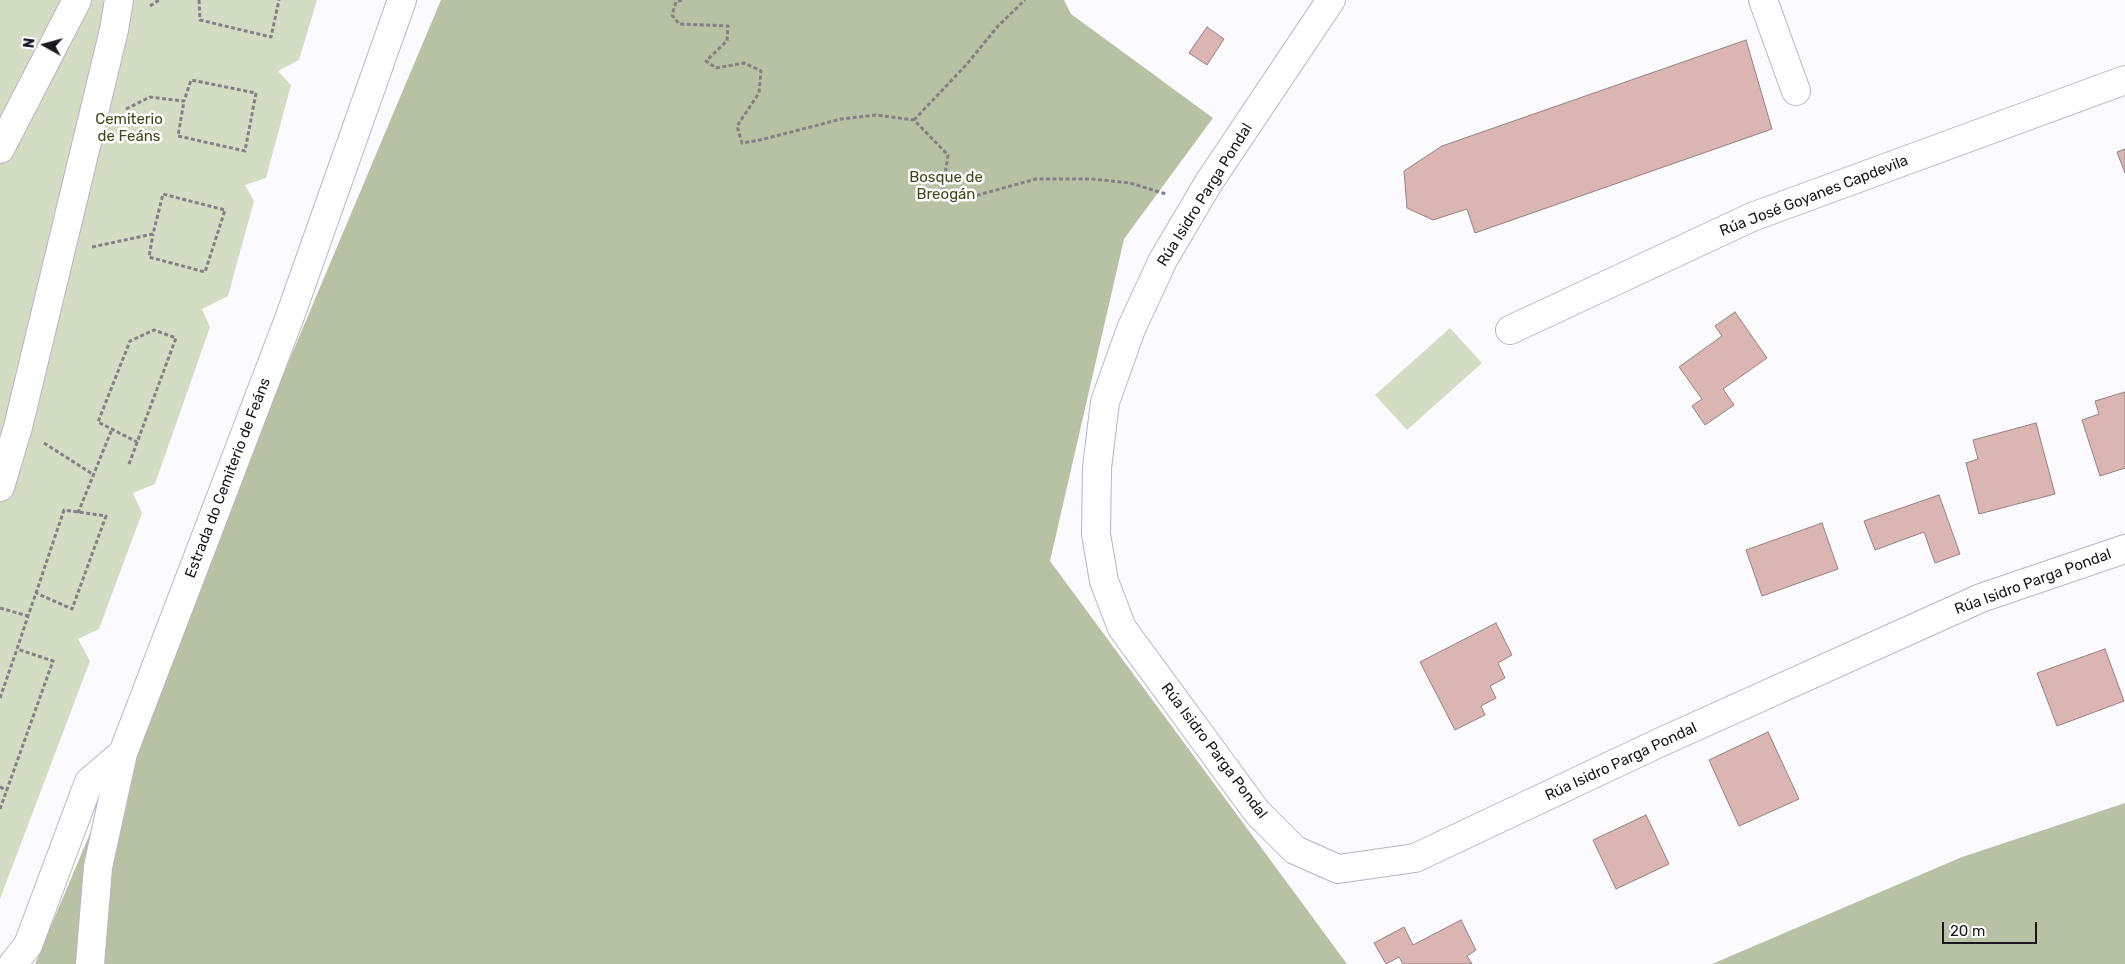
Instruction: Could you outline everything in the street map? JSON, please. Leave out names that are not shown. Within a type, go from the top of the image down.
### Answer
[{"type":"street","points":[[0,148],[77,0]]},
{"type":"street","points":[[0,486],[18,427],[92,125],[114,30],[118,0]]},
{"type":"street","name":"Estrada do Cemiterio de Feáns","points":[[90,964],[98,867],[122,754],[289,319],[402,0]]},
{"type":"street","name":"Rúa Isidro Parga Pondal","points":[[1332,0],[1195,205],[1163,260],[1131,329],[1105,402],[1097,468],[1096,534],[1104,581],[1122,628],[1257,812],[1295,850],[1338,869],[1414,858],[1661,742],[1980,598],[2125,549]]},
{"type":"street","points":[[1762,0],[1796,91]]},
{"type":"street","name":"Rúa José Goyanes Capdevila","points":[[1510,330],[1752,217],[2125,80]]},
{"type":"street","points":[[13,964],[28,946],[89,782],[122,754]]},
{"type":"path","points":[[199,0],[200,20],[271,36],[279,0]]},
{"type":"path","points":[[682,0],[676,2],[672,14],[679,24],[728,26],[726,41],[706,62],[716,68],[744,63],[761,71],[758,93],[737,126],[742,143],[841,119],[876,115],[914,120],[948,155],[943,188],[953,198],[978,194],[1036,179],[1092,178],[1130,183],[1195,205]]},
{"type":"path","points":[[914,120],[967,64],[998,26],[1025,0]]},
{"type":"path","points":[[191,80],[256,93],[245,151],[178,136],[184,101],[191,80]]},
{"type":"path","points":[[92,125],[150,97],[184,101]]},
{"type":"path","points":[[163,194],[226,210],[205,272],[149,257],[153,234],[163,194]]},
{"type":"path","points":[[60,254],[153,234]]},
{"type":"path","points":[[129,464],[176,338],[154,330],[130,341],[98,422],[137,442]]},
{"type":"path","points":[[18,427],[94,475]]},
{"type":"path","points":[[78,513],[112,429]]},
{"type":"path","points":[[0,698],[64,510],[106,516],[72,609],[36,593]]},
{"type":"path","points":[[0,608],[28,616]]},
{"type":"path","points":[[0,810],[53,660],[16,649]]},
{"type":"path","points":[[0,787],[7,790]]},
{"type":"green space","name":"Cemiterio de Feáns","points":[[0,0],[317,0],[299,60],[278,71],[291,85],[266,178],[245,185],[254,201],[228,296],[202,309],[210,327],[155,484],[133,493],[142,513],[99,629],[78,639],[90,661],[0,899]]},
{"type":"green space","name":"Bosque de Breogán","points":[[441,0],[1064,0],[1071,14],[1213,118],[1124,239],[1050,561],[1347,964],[35,964]]},
{"type":"green space","points":[[1450,328],[1482,363],[1407,430],[1375,395]]},
{"type":"green space","points":[[2125,803],[2125,964],[1712,964],[1962,857]]},
{"type":"building","points":[[1207,27],[1224,39],[1207,65],[1189,53]]},
{"type":"building","points":[[1746,40],[1772,129],[1475,233],[1467,209],[1433,220],[1407,208],[1404,171],[1442,146]]},
{"type":"building","points":[[2125,149],[2125,173],[2117,152]]},
{"type":"building","points":[[1735,312],[1767,358],[1723,389],[1734,405],[1705,425],[1692,406],[1702,399],[1679,367],[1722,336],[1715,326]]},
{"type":"building","points":[[2125,392],[2125,468],[2100,476],[2082,420],[2099,414],[2095,401]]},
{"type":"building","points":[[2036,423],[2055,494],[1979,514],[1966,463],[1978,459],[1973,440]]},
{"type":"building","points":[[1939,495],[1960,554],[1935,563],[1924,532],[1875,550],[1864,521]]},
{"type":"building","points":[[1822,523],[1838,569],[1762,596],[1746,550]]},
{"type":"building","points":[[1496,623],[1512,655],[1498,663],[1505,678],[1490,686],[1496,698],[1481,706],[1485,715],[1455,730],[1420,662]]},
{"type":"building","points":[[2105,649],[2124,701],[2057,726],[2037,673]]},
{"type":"building","points":[[1768,732],[1799,799],[1739,826],[1709,760]]},
{"type":"building","points":[[1646,815],[1669,864],[1616,889],[1593,840]]},
{"type":"building","points":[[1461,920],[1476,950],[1467,956],[1472,964],[1403,964],[1399,957],[1386,964],[1374,943],[1404,927],[1413,945]]}]
